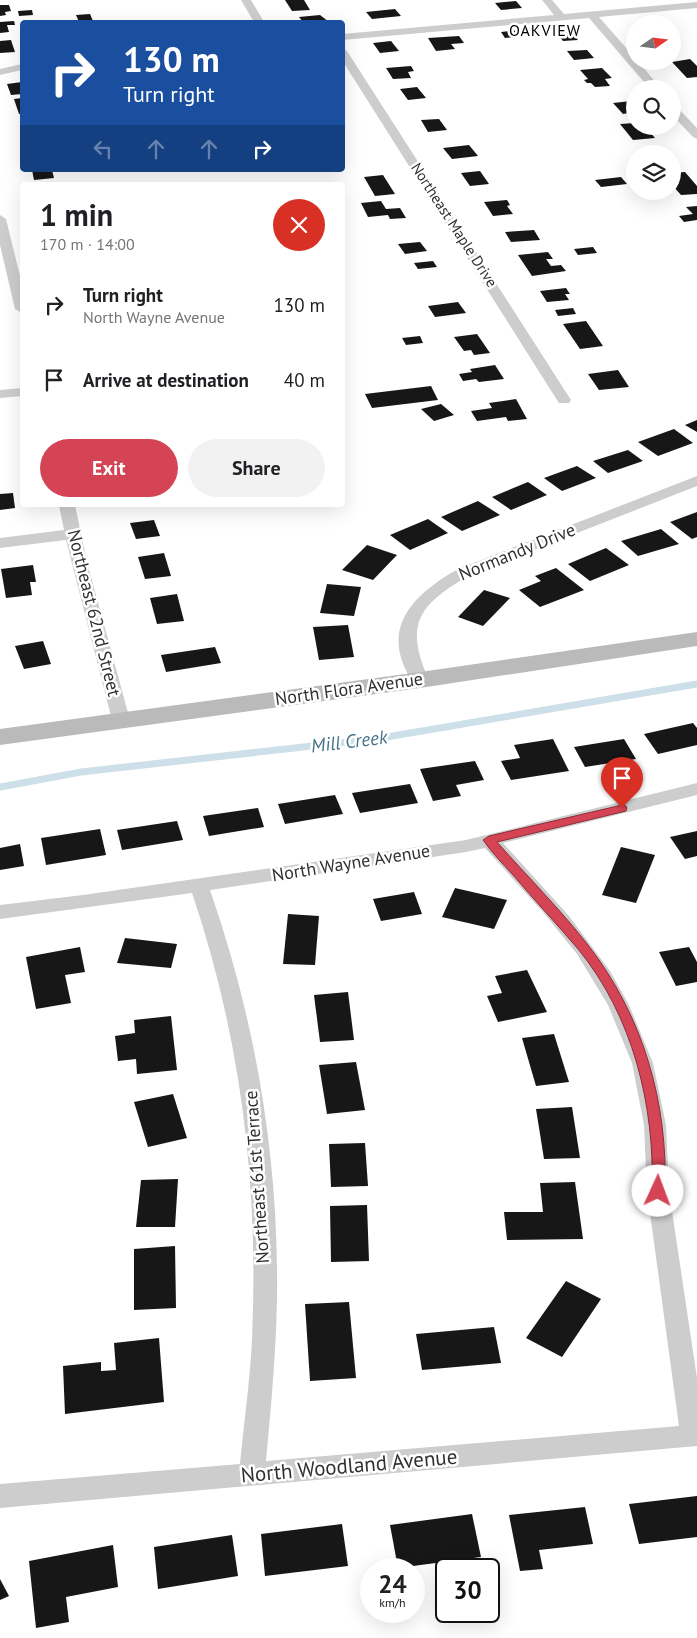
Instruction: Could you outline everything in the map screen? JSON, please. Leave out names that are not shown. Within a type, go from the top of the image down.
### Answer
[{"type":"street","points":[[246,0],[258,20]]},
{"type":"street","points":[[547,0],[562,18]]},
{"type":"street","points":[[345,37],[697,5]]},
{"type":"street","points":[[592,15],[648,80]]},
{"type":"street","name":"Northeast Maple Drive","points":[[345,56],[564,400]]},
{"type":"street","points":[[0,72],[20,67]]},
{"type":"street","points":[[681,118],[697,135]]},
{"type":"street","points":[[0,219],[6,273],[20,305]]},
{"type":"street","points":[[0,394],[20,392]]},
{"type":"street","name":"Normandy Drive","points":[[420,680],[410,662],[407,646],[410,622],[418,607],[429,594],[445,582],[464,572],[697,481]]},
{"type":"street","name":"Northeast 62nd Street","points":[[67,507],[121,720]]},
{"type":"street","points":[[0,543],[73,534]]},
{"type":"street","name":"North Flora Avenue","points":[[0,737],[420,680],[697,638]]},
{"type":"street","name":"North Wayne Avenue","points":[[0,912],[199,886],[466,846],[697,789]]},
{"type":"street","points":[[489,840],[584,948],[609,985],[629,1025],[645,1067],[655,1112],[660,1159],[658,1191],[695,1435]]},
{"type":"street","name":"Northeast 61st Terrace","points":[[199,886],[218,942],[236,1009],[250,1082],[260,1160],[264,1246],[264,1339],[252,1475]]},
{"type":"street","name":"North Woodland Avenue","points":[[0,1496],[695,1435]]},
{"type":"building","points":[[285,0],[304,0],[310,10],[292,11]]},
{"type":"building","points":[[516,1],[522,8],[501,10],[495,3]]},
{"type":"building","points":[[0,5],[9,5],[11,11],[5,12],[6,15],[0,16]]},
{"type":"building","points":[[395,9],[401,16],[372,19],[366,12]]},
{"type":"building","points":[[32,10],[33,15],[19,16],[18,11]]},
{"type":"building","points":[[90,14],[93,20],[78,20],[76,15]]},
{"type":"building","points":[[320,15],[326,20],[301,20],[299,17]]},
{"type":"building","points":[[14,21],[15,25],[7,25],[9,32],[0,33],[0,22]]},
{"type":"building","points":[[569,29],[578,40],[563,41],[554,30]]},
{"type":"building","points":[[520,30],[524,36],[505,38],[501,32]]},
{"type":"building","points":[[459,36],[464,43],[451,44],[455,49],[436,51],[428,38]]},
{"type":"building","points":[[11,40],[15,52],[0,53],[0,41]]},
{"type":"building","points":[[391,41],[399,51],[380,53],[373,43]]},
{"type":"building","points":[[587,50],[594,58],[574,60],[567,51]]},
{"type":"building","points":[[690,59],[697,66],[697,77],[687,78],[680,70],[681,60]]},
{"type":"building","points":[[411,66],[414,71],[408,72],[411,78],[393,79],[386,68]]},
{"type":"building","points":[[602,68],[612,78],[605,79],[610,86],[595,87],[591,83],[587,83],[584,80],[588,79],[580,70]]},
{"type":"building","points":[[20,82],[20,94],[11,95],[7,84]]},
{"type":"building","points":[[417,87],[426,98],[408,100],[400,89]]},
{"type":"building","points":[[20,98],[20,114],[19,114],[14,99]]},
{"type":"building","points":[[626,102],[626,114],[623,114],[613,103]]},
{"type":"building","points":[[439,119],[447,130],[428,132],[421,120]]},
{"type":"building","points":[[620,124],[626,124],[626,131]]},
{"type":"building","points":[[629,135],[652,135],[655,138],[633,140]]},
{"type":"building","points":[[469,145],[478,156],[452,159],[443,148]]},
{"type":"building","points":[[480,171],[489,184],[470,186],[461,173]]},
{"type":"building","points":[[32,172],[52,172],[54,178],[34,180]]},
{"type":"building","points":[[681,172],[685,172],[697,186],[697,194],[681,195]]},
{"type":"building","points":[[383,175],[395,194],[375,196],[364,177]]},
{"type":"building","points":[[621,177],[626,184],[601,187],[595,180]]},
{"type":"building","points":[[507,200],[510,205],[507,206],[513,214],[493,216],[484,202]]},
{"type":"building","points":[[381,201],[386,209],[400,208],[406,218],[390,219],[388,215],[368,217],[361,203]]},
{"type":"building","points":[[697,206],[697,220],[684,222],[679,216],[693,214],[686,207]]},
{"type":"building","points":[[534,230],[540,240],[511,242],[505,232]]},
{"type":"building","points":[[420,242],[427,251],[405,254],[398,244]]},
{"type":"building","points":[[593,247],[597,253],[578,255],[574,249]]},
{"type":"building","points":[[548,252],[553,259],[546,259],[551,266],[561,265],[566,271],[532,276],[518,255]]},
{"type":"building","points":[[433,261],[437,267],[418,269],[414,263]]},
{"type":"building","points":[[566,288],[570,294],[565,294],[569,300],[547,302],[540,291]]},
{"type":"building","points":[[458,302],[466,313],[435,317],[428,306]]},
{"type":"building","points":[[573,308],[576,314],[558,316],[555,310]]},
{"type":"building","points":[[586,321],[603,346],[580,349],[563,324]]},
{"type":"building","points":[[477,334],[490,353],[474,355],[471,350],[464,351],[454,337]]},
{"type":"building","points":[[420,336],[423,343],[406,345],[402,338]]},
{"type":"building","points":[[495,365],[504,379],[479,382],[476,379],[463,381],[459,374],[472,372],[470,369]]},
{"type":"building","points":[[618,370],[629,387],[599,390],[588,374]]},
{"type":"building","points":[[431,386],[438,400],[372,408],[365,394]]},
{"type":"building","points":[[516,399],[527,419],[508,421],[506,417],[477,421],[471,411],[492,408],[489,403]]},
{"type":"building","points":[[441,404],[454,415],[434,421],[421,409]]},
{"type":"building","points":[[697,420],[697,432],[685,425]]},
{"type":"building","points":[[674,429],[693,443],[658,456],[638,442]]},
{"type":"building","points":[[628,450],[643,461],[608,473],[593,461]]},
{"type":"building","points":[[577,466],[596,478],[562,491],[544,478]]},
{"type":"building","points":[[528,482],[547,495],[511,510],[492,497]]},
{"type":"building","points":[[13,493],[15,508],[0,510],[0,494]]},
{"type":"building","points":[[478,501],[500,515],[462,531],[441,517]]},
{"type":"building","points":[[697,512],[697,537],[692,539],[670,522]]},
{"type":"building","points":[[428,519],[448,533],[410,550],[390,535]]},
{"type":"building","points":[[154,520],[160,536],[136,539],[130,523]]},
{"type":"building","points":[[661,529],[679,544],[638,556],[621,541]]},
{"type":"building","points":[[367,545],[397,555],[373,580],[342,570]]},
{"type":"building","points":[[606,548],[629,565],[590,581],[568,564]]},
{"type":"building","points":[[164,553],[171,576],[145,579],[138,557]]},
{"type":"building","points":[[33,565],[36,582],[30,582],[32,595],[6,598],[1,569]]},
{"type":"building","points":[[556,568],[584,590],[540,607],[519,590],[541,581],[535,576]]},
{"type":"building","points":[[327,584],[361,587],[354,616],[320,613]]},
{"type":"building","points":[[484,590],[510,598],[483,626],[458,617]]},
{"type":"building","points":[[177,594],[184,621],[157,624],[150,598]]},
{"type":"building","points":[[348,625],[354,657],[319,660],[313,627]]},
{"type":"building","points":[[43,641],[51,664],[24,669],[15,646]]},
{"type":"building","points":[[215,647],[221,663],[166,672],[161,655]]},
{"type":"building","points":[[693,723],[697,728],[697,745],[658,754],[644,734]]},
{"type":"building","points":[[553,739],[569,771],[511,780],[501,761],[520,758],[514,745]]},
{"type":"building","points":[[624,739],[636,759],[585,767],[574,747]]},
{"type":"building","points":[[475,761],[484,780],[456,785],[461,796],[433,801],[420,769]]},
{"type":"building","points":[[410,784],[418,803],[360,813],[352,793]]},
{"type":"building","points":[[335,795],[343,814],[285,824],[278,804]]},
{"type":"building","points":[[258,808],[264,827],[209,836],[203,816]]},
{"type":"building","points":[[177,821],[183,840],[122,850],[117,830]]},
{"type":"building","points":[[100,829],[106,855],[46,865],[41,838]]},
{"type":"building","points":[[697,831],[697,856],[685,859],[670,837]]},
{"type":"building","points":[[20,844],[24,866],[0,870],[0,848]]},
{"type":"building","points":[[621,847],[655,855],[636,903],[602,895]]},
{"type":"building","points":[[455,888],[507,900],[494,929],[442,917]]},
{"type":"building","points":[[414,892],[422,914],[381,921],[373,899]]},
{"type":"building","points":[[288,914],[319,916],[315,965],[283,964]]},
{"type":"building","points":[[125,938],[177,944],[171,968],[117,963]]},
{"type":"building","points":[[80,947],[85,972],[65,975],[71,1003],[36,1009],[26,957]]},
{"type":"building","points":[[689,947],[697,962],[697,982],[676,986],[659,952]]},
{"type":"building","points":[[527,970],[547,1012],[498,1022],[487,996],[502,993],[495,976]]},
{"type":"building","points":[[348,992],[354,1040],[320,1042],[314,995]]},
{"type":"building","points":[[171,1016],[177,1070],[137,1074],[136,1059],[118,1061],[115,1036],[135,1033],[134,1020]]},
{"type":"building","points":[[554,1034],[569,1082],[536,1086],[522,1038]]},
{"type":"building","points":[[356,1062],[365,1110],[327,1114],[319,1065]]},
{"type":"building","points":[[173,1094],[187,1138],[148,1147],[134,1102]]},
{"type":"building","points":[[572,1107],[580,1158],[544,1159],[536,1109]]},
{"type":"building","points":[[365,1143],[368,1186],[331,1187],[329,1144]]},
{"type":"building","points":[[178,1179],[175,1227],[136,1227],[141,1180]]},
{"type":"building","points":[[575,1182],[583,1239],[507,1240],[504,1212],[543,1212],[540,1183]]},
{"type":"building","points":[[367,1205],[369,1261],[331,1262],[330,1206]]},
{"type":"building","points":[[175,1246],[176,1308],[134,1310],[134,1249]]},
{"type":"building","points":[[566,1281],[601,1299],[562,1357],[526,1338]]},
{"type":"building","points":[[349,1302],[356,1378],[310,1381],[305,1304]]},
{"type":"building","points":[[494,1327],[501,1363],[422,1370],[416,1334]]},
{"type":"building","points":[[159,1338],[164,1402],[65,1414],[63,1366],[101,1362],[101,1371],[116,1370],[114,1343]]},
{"type":"building","points":[[697,1496],[697,1537],[639,1544],[629,1504]]},
{"type":"building","points":[[585,1507],[593,1544],[539,1550],[543,1569],[520,1571],[509,1515]]},
{"type":"building","points":[[472,1514],[481,1557],[435,1558],[435,1563],[425,1564],[425,1558],[396,1558],[390,1525]]},
{"type":"building","points":[[342,1524],[348,1566],[265,1576],[261,1534]]},
{"type":"building","points":[[232,1535],[238,1576],[158,1589],[154,1547]]},
{"type":"building","points":[[113,1545],[118,1587],[66,1597],[69,1622],[36,1628],[29,1561]]},
{"type":"building","points":[[0,1579],[9,1596],[0,1600]]},
{"type":"waterway","name":"Mill Creek","points":[[0,787],[81,772],[375,739],[697,684]]},
{"type":"district","name":"OAKVIEW","points":[[545,30]]},
{"type":"route","points":[[622,808],[489,840],[584,948],[609,985],[629,1025],[645,1067],[655,1112],[660,1159],[658,1191]]}]
